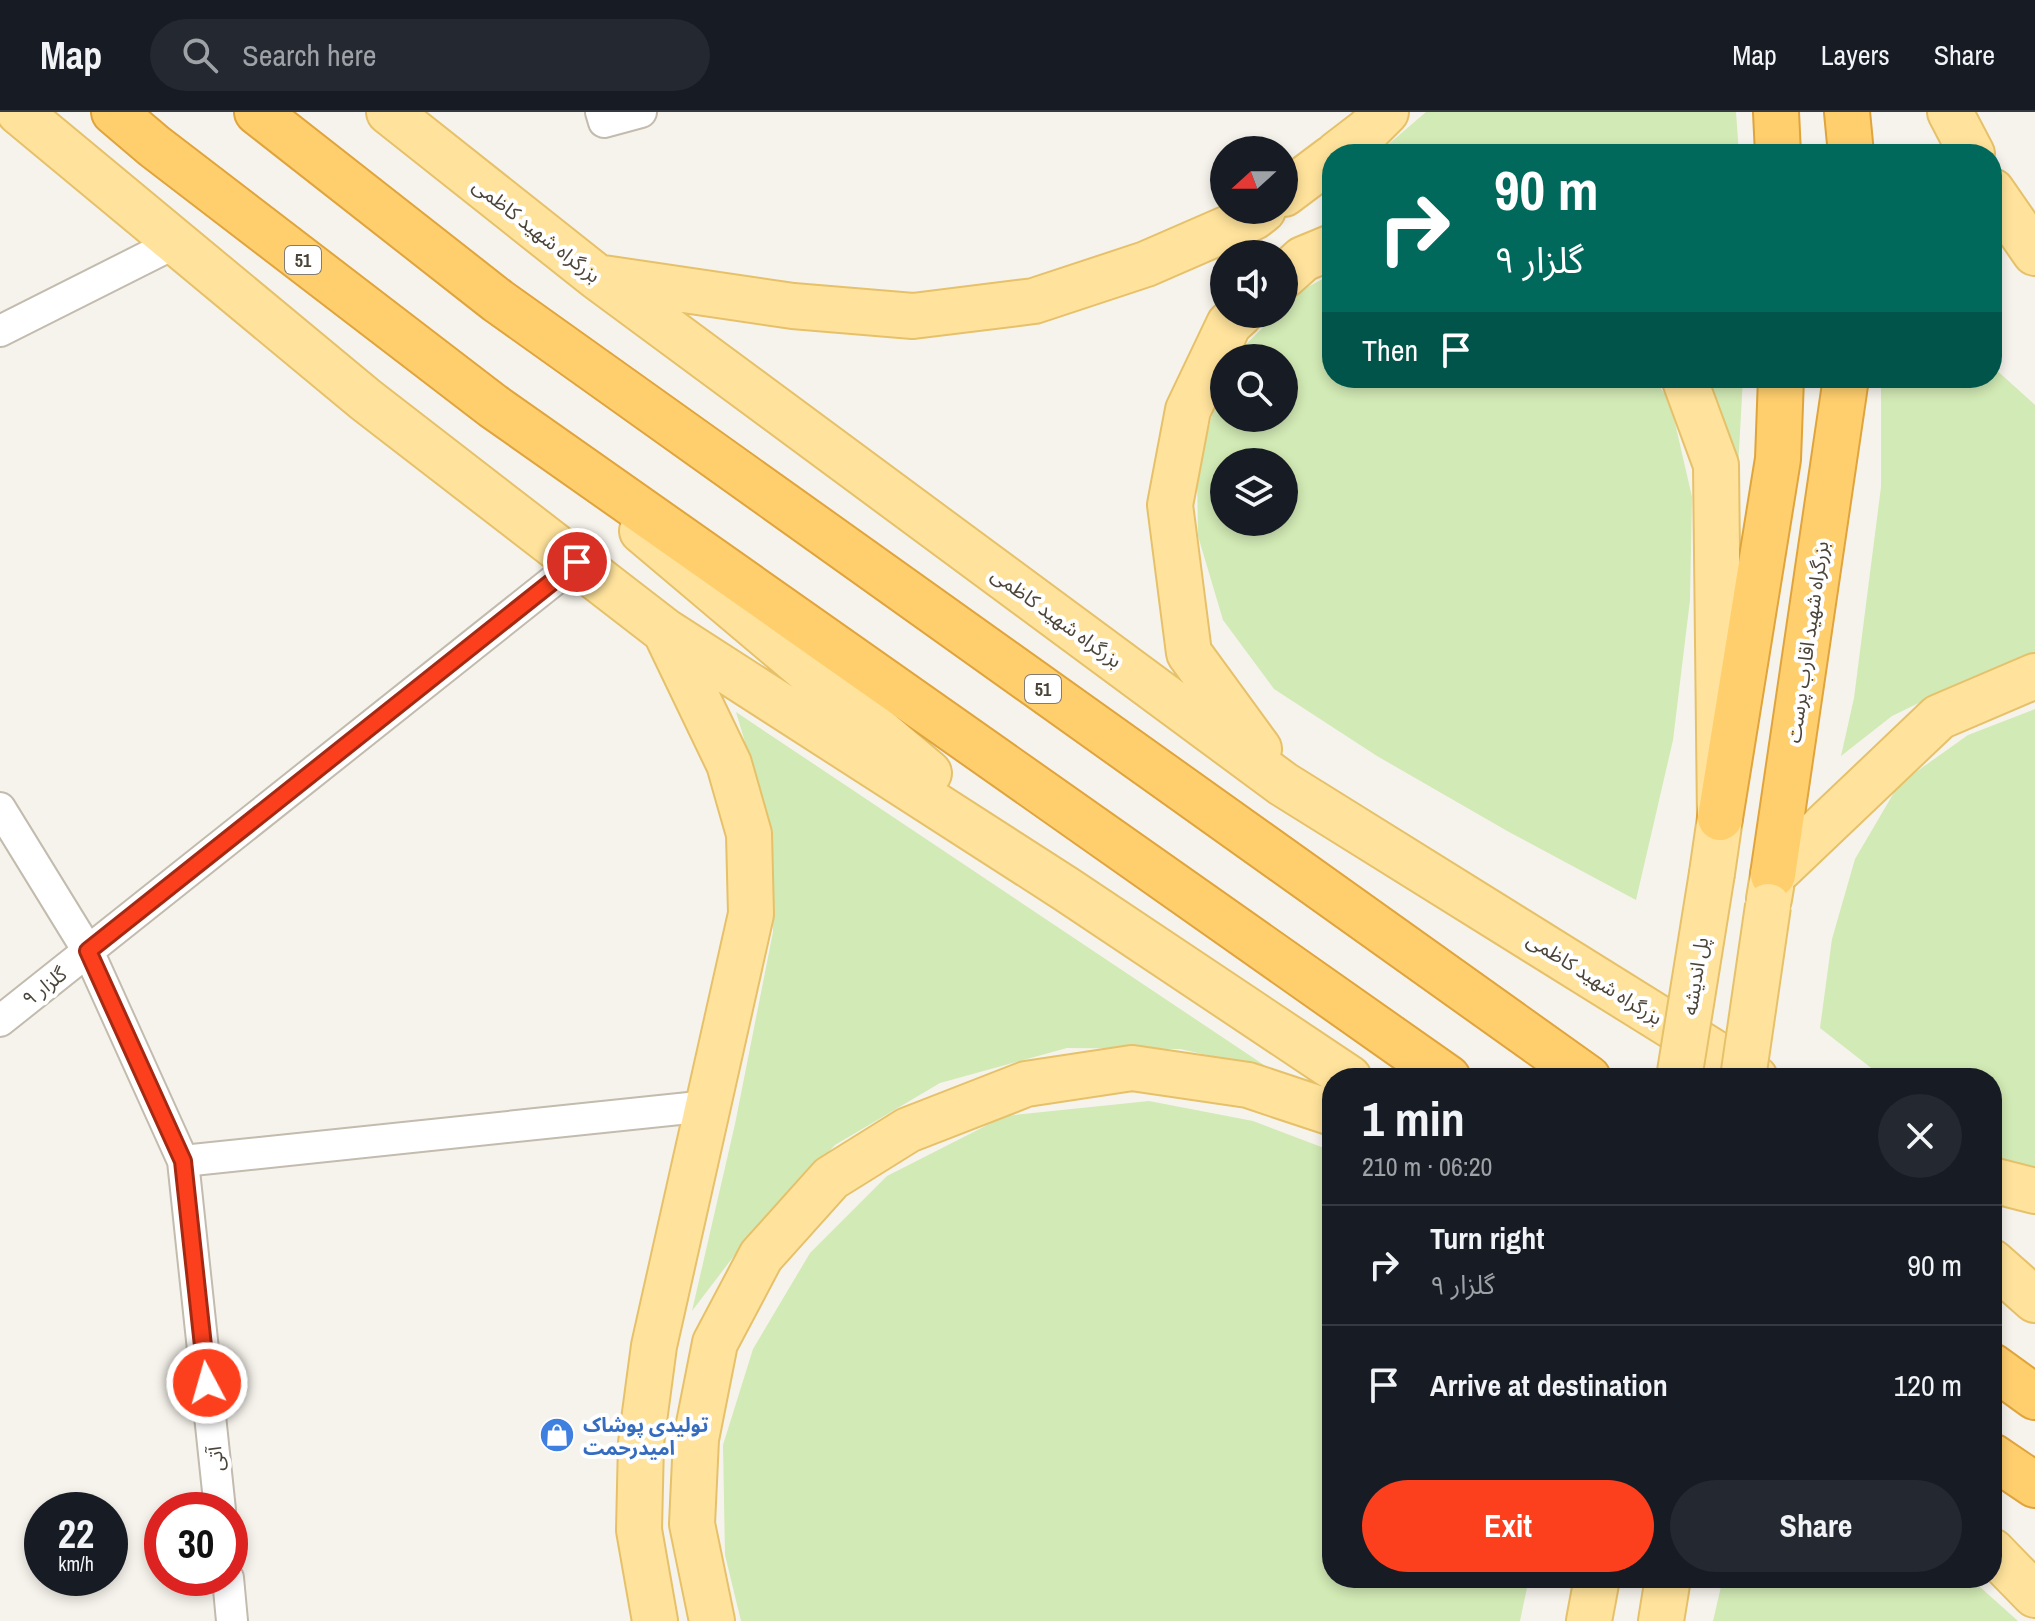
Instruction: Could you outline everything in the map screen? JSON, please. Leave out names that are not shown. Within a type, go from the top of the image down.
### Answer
[{"type":"highway","name":"51","points":[[114,112],[493,406],[1434,1068]]},
{"type":"highway","name":"51","points":[[257,112],[498,301],[1574,1068]]},
{"type":"highway","points":[[1776,112],[1778,144]]},
{"type":"highway","points":[[1847,112],[1850,144]]},
{"type":"highway","points":[[1720,818],[1778,459],[1781,388]]},
{"type":"highway","name":"بزرگراه شهید اقارب پرست","points":[[1770,891],[1845,388]]},
{"type":"highway","points":[[2002,1373],[2035,1397]]},
{"type":"highway","points":[[2002,1463],[2035,1485]]},
{"type":"main road","points":[[19,112],[366,400],[665,631],[1066,889],[1334,1068]]},
{"type":"main road","name":"بزرگراه شهید کاظمی","points":[[389,112],[597,277],[1283,784],[1739,1068]]},
{"type":"main road","points":[[1350,144],[1386,112]]},
{"type":"main road","points":[[1950,112],[1967,144]]},
{"type":"main road","points":[[1298,183],[1322,165]]},
{"type":"main road","points":[[2002,205],[2035,253]]},
{"type":"main road","points":[[597,277],[793,306],[913,316],[1034,301],[1146,264],[1238,224]]},
{"type":"main road","points":[[1298,263],[1322,251]]},
{"type":"main road","points":[[1227,328],[1188,410],[1170,505],[1189,653],[1283,784]]},
{"type":"main road","points":[[1688,388],[1716,465],[1720,818]]},
{"type":"main road","points":[[493,406],[1066,889]]},
{"type":"main road","points":[[655,1621],[639,1530],[641,1443],[654,1346],[751,914],[749,834],[729,764],[665,631]]},
{"type":"main road","points":[[1744,1068],[1770,891],[1939,717],[2035,676]]},
{"type":"main road","name":"پل اندیشه","points":[[1681,1068],[1720,818]]},
{"type":"main road","points":[[712,1621],[692,1524],[696,1439],[715,1343],[761,1256],[831,1178],[908,1130],[1026,1084],[1132,1068],[1248,1085],[1322,1110]]},
{"type":"main road","points":[[2002,1183],[2035,1191]]},
{"type":"main road","points":[[2002,1271],[2035,1300]]},
{"type":"main road","points":[[2002,1530],[2035,1555]]},
{"type":"main road","points":[[2002,1561],[2035,1595]]},
{"type":"street","points":[[601,112],[604,122],[641,112]]},
{"type":"street","points":[[0,331],[175,243]]},
{"type":"street","name":"گلزار ۹","points":[[0,1021],[577,562]]},
{"type":"street","name":"آتی","points":[[0,808],[88,951],[183,1161],[218,1492]]},
{"type":"street","points":[[183,1161],[708,1106]]},
{"type":"street","points":[[230,1596],[232,1621]]},
{"type":"green space","points":[[1426,112],[1736,112],[1738,144],[1389,144]]},
{"type":"green space","points":[[1322,279],[1322,388],[1660,388],[1670,401],[1692,497],[1690,600],[1673,740],[1636,900],[1377,756],[1274,689],[1223,620],[1198,536],[1197,475],[1210,423],[1210,432],[1298,432],[1298,344],[1246,344],[1263,328],[1298,328],[1298,293]]},
{"type":"green space","points":[[2002,375],[2035,405],[2035,662],[1962,682],[1892,716],[1841,756],[1854,698],[1881,487],[1881,388],[2002,388]]},
{"type":"green space","points":[[1711,388],[1742,388],[1737,486],[1718,402]]},
{"type":"green space","points":[[2035,709],[2035,1173],[2022,1172],[2002,1159],[2002,1068],[1871,1068],[1820,1028],[1832,939],[1855,859],[1899,784],[1968,735]]},
{"type":"green space","points":[[736,712],[1270,1069],[1180,1049],[1067,1048],[940,1083],[835,1145],[743,1244],[692,1311],[735,1124],[773,932],[770,850],[755,776]]},
{"type":"green space","points":[[1149,1101],[1253,1121],[1322,1147],[1322,1588],[1527,1588],[1520,1621],[741,1621],[725,1555],[723,1445],[753,1349],[810,1253],[887,1176],[1005,1116]]},
{"type":"green space","points":[[1721,1588],[1981,1588],[2018,1621],[1713,1621]]},
{"type":"place","name":"تولیدی پوشاک امیدرحمت","points":[[557,1435]]},
{"type":"route","points":[[207,1383],[183,1161],[88,951],[577,562]]}]
